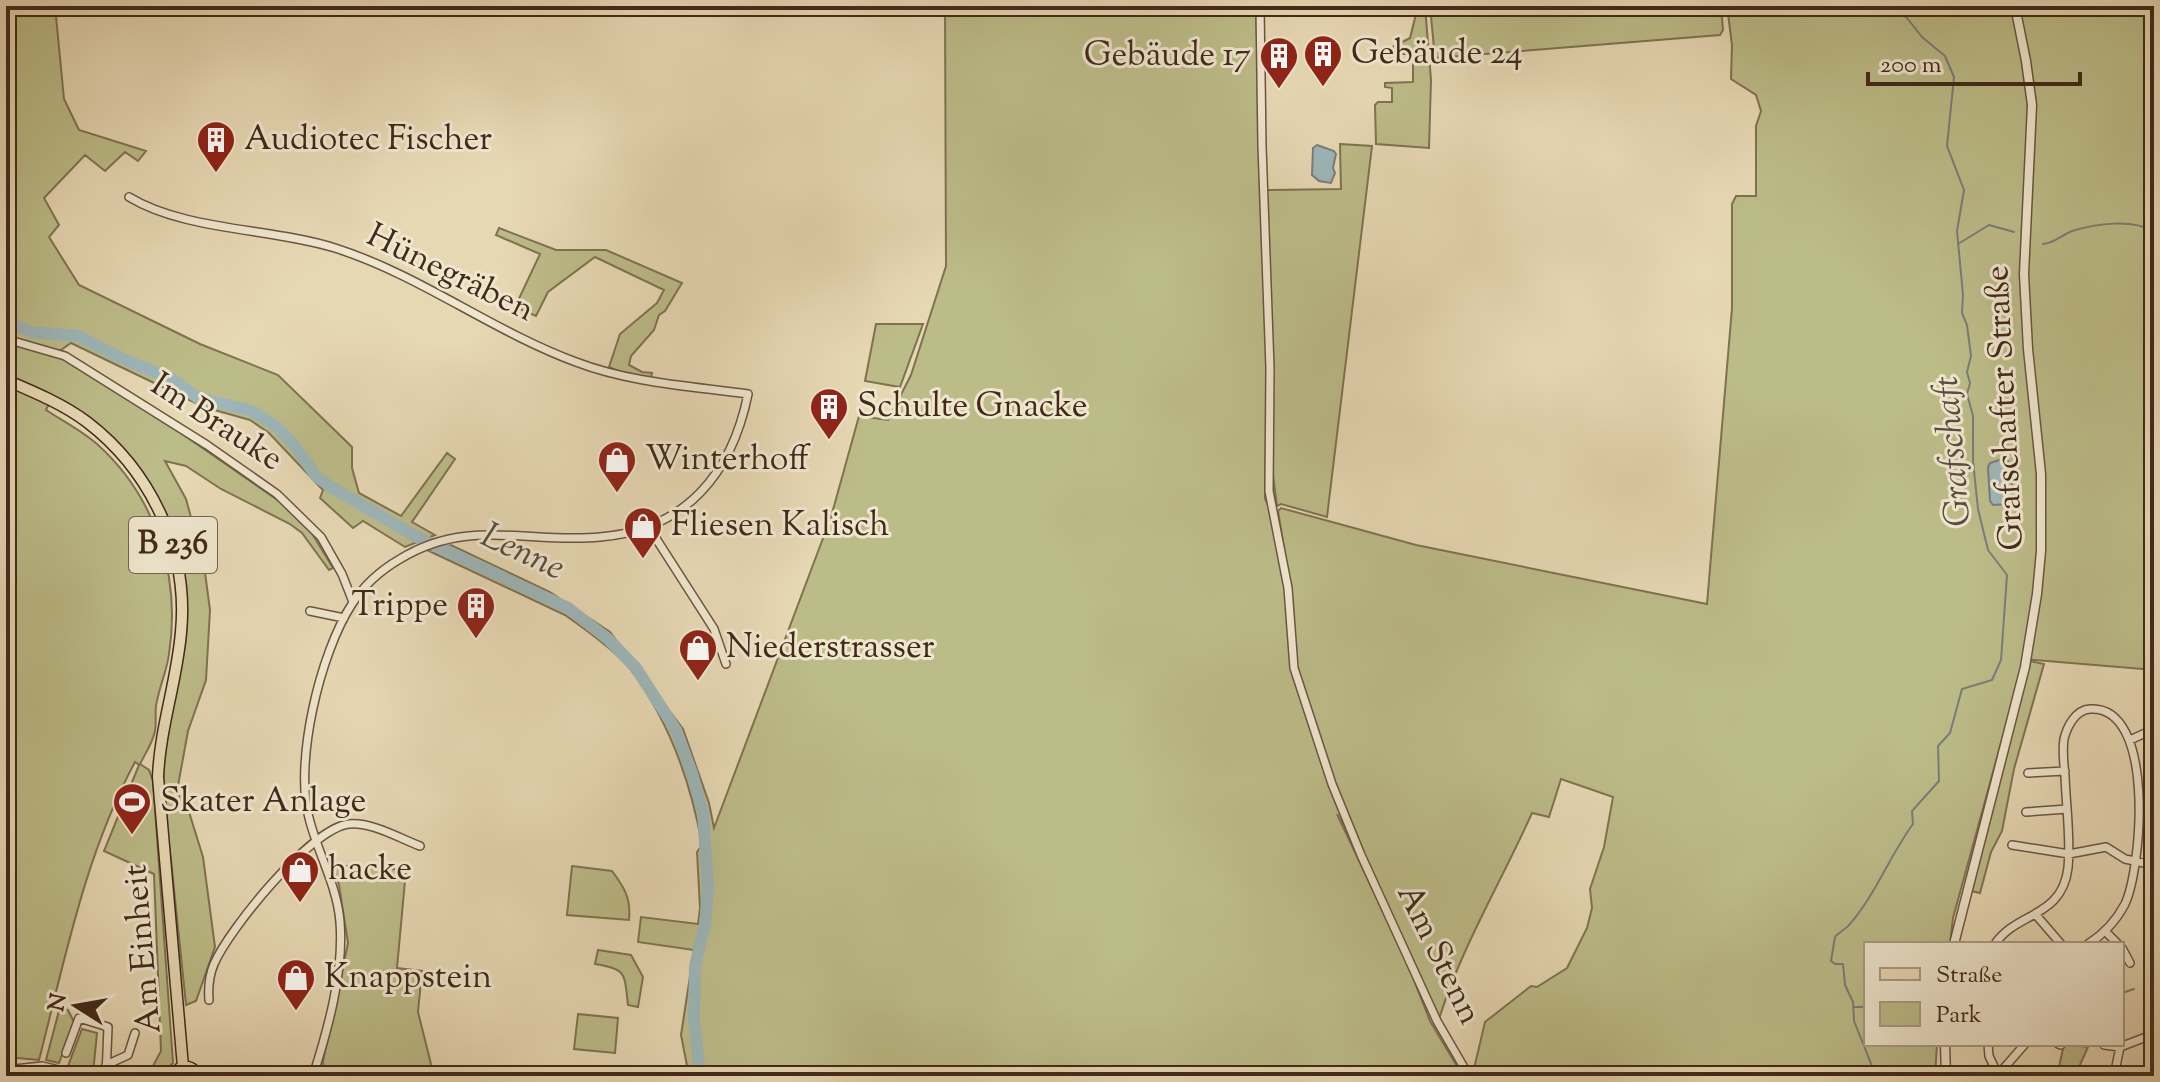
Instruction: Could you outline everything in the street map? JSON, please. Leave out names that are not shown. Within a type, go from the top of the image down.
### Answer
[{"type":"main road","name":"Am Einheit","points":[[6,380],[73,412],[113,445],[146,487],[172,544],[182,597],[182,631],[161,733],[158,777],[183,1067]]},
{"type":"main road","points":[[173,1076],[183,1067],[191,1068],[198,1076]]},
{"type":"street","name":"Am Stenn","points":[[1260,6],[1270,368],[1269,491],[1288,588],[1294,668],[1332,784],[1361,855],[1437,1021],[1469,1076]]},
{"type":"street","name":"Grafschafter Straße","points":[[1955,942],[2025,667],[2041,551],[2041,474],[2024,274],[2032,105],[2015,6]]},
{"type":"street","name":"Hünegräben","points":[[129,197],[195,219],[302,238],[352,253],[563,357],[611,374],[748,394],[738,435],[720,470],[684,507],[648,526]]},
{"type":"street","name":"Im Brauke","points":[[6,339],[65,356],[207,445],[277,494],[321,537],[342,574],[353,602]]},
{"type":"street","points":[[313,1076],[333,994],[341,936],[336,898],[306,804],[306,743],[332,644],[353,602],[379,573],[410,553],[446,538],[463,535],[598,538],[648,526],[714,629],[726,664]]},
{"type":"street","points":[[310,611],[344,618]]},
{"type":"street","points":[[1997,942],[2009,929],[2036,915],[2052,902],[2061,889],[2069,854],[2065,736],[2070,723],[2083,711],[2094,709],[2120,723],[2130,740],[2139,794],[2136,862],[2125,904],[2105,931],[2091,942]]},
{"type":"street","points":[[2130,740],[2154,729]]},
{"type":"street","points":[[2028,773],[2065,771]]},
{"type":"street","points":[[2026,812],[2067,809]]},
{"type":"street","points":[[209,1000],[210,977],[229,939],[268,888],[317,841],[335,828],[355,824],[420,846]]},
{"type":"street","points":[[2012,845],[2069,854],[2104,847],[2136,862],[2154,865]]},
{"type":"street","points":[[2036,915],[2059,942]]},
{"type":"street","points":[[2105,931],[2116,942]]},
{"type":"street","points":[[2124,953],[2130,963]]},
{"type":"street","points":[[66,1053],[79,1018],[108,1027],[106,1076]]},
{"type":"street","points":[[106,1065],[128,1055],[135,1033]]},
{"type":"street","points":[[2124,1045],[2154,1034]]},
{"type":"street","points":[[1945,1046],[1946,1076]]},
{"type":"street","points":[[1988,1046],[1989,1056],[1998,1075],[2023,1046]]},
{"type":"street","points":[[2112,1046],[2120,1047],[2114,1076]]},
{"type":"street","points":[[6,1070],[42,1066],[81,1076]]},
{"type":"green space","points":[[6,6],[55,6],[64,99],[79,130],[146,151],[138,161],[125,152],[105,171],[85,155],[44,198],[59,225],[49,237],[79,285],[200,344],[278,375],[352,447],[352,468],[359,493],[401,516],[447,453],[455,459],[412,522],[435,535],[405,547],[363,521],[353,528],[320,498],[323,490],[269,433],[250,420],[204,407],[71,343],[61,350],[292,510],[308,527],[333,568],[329,570],[302,533],[290,524],[221,489],[186,466],[165,461],[186,499],[204,565],[210,610],[206,680],[188,731],[177,791],[189,812],[203,857],[215,947],[196,1001],[186,1005],[163,787],[166,749],[186,637],[187,600],[182,564],[172,529],[136,465],[112,438],[84,415],[53,396],[46,410],[97,444],[135,488],[160,540],[167,567],[172,625],[169,654],[156,705],[154,735],[140,764],[149,770],[153,781],[173,1063],[160,1075],[119,1076],[120,1069],[135,1071],[153,1066],[161,1051],[154,874],[104,851],[139,765],[135,762],[90,871],[39,1060],[17,1058],[6,1048]]},
{"type":"green space","points":[[945,6],[1256,6],[1267,369],[1265,499],[1273,514],[1294,636],[1293,603],[1278,511],[1281,508],[1416,545],[1707,604],[1732,308],[1732,204],[1736,196],[1756,196],[1756,126],[1761,111],[1756,95],[1731,79],[1732,45],[1727,6],[2154,6],[2154,670],[2024,659],[1953,918],[1950,942],[1864,942],[1864,1046],[1937,1046],[1935,1076],[1474,1076],[1485,1022],[1531,986],[1537,987],[1567,968],[1587,928],[1592,908],[1590,889],[1604,847],[1613,797],[1561,779],[1549,817],[1532,813],[1470,940],[1439,1019],[1389,908],[1337,814],[1408,965],[1430,1021],[1463,1076],[689,1076],[681,1035],[694,950],[638,942],[641,917],[698,924],[700,908],[697,852],[702,845],[685,776],[657,710],[631,670],[617,655],[565,615],[429,551],[451,545],[550,592],[610,632],[683,729],[709,803],[714,828],[831,517],[859,416],[888,420],[911,375],[946,266]]},
{"type":"green space","points":[[1418,6],[1425,6],[1431,80],[1429,148],[1376,144],[1375,105],[1378,102],[1392,102],[1392,88],[1385,87],[1385,83],[1413,82],[1416,54],[1400,54],[1399,61],[1393,62],[1389,49],[1410,38]]},
{"type":"green space","points":[[1430,6],[1721,6],[1723,30],[1720,35],[1435,58]]},
{"type":"green space","points":[[1340,144],[1372,146],[1327,517],[1281,504],[1277,506],[1273,475],[1266,190],[1341,189]]},
{"type":"green space","points":[[499,228],[556,250],[606,250],[682,283],[665,311],[659,315],[654,330],[631,356],[629,365],[652,373],[651,377],[627,375],[609,367],[620,334],[657,303],[664,290],[595,257],[548,292],[536,316],[515,307],[540,254],[496,235]]},
{"type":"green space","points":[[876,324],[923,324],[900,387],[865,381]]},
{"type":"green space","points":[[2030,661],[2044,664],[2014,769],[2002,831],[1991,852],[1980,893],[1971,891]]},
{"type":"green space","points":[[333,865],[406,870],[397,968],[422,971],[418,1012],[434,1076],[324,1074],[323,1061],[348,943]]},
{"type":"green space","points":[[572,866],[612,871],[626,894],[629,920],[567,915]]},
{"type":"green space","points":[[598,950],[631,955],[643,977],[638,1007],[628,1005],[625,980],[619,971],[595,964]]},
{"type":"green space","points":[[60,1007],[68,1010],[74,1022],[59,1063],[46,1060]]},
{"type":"green space","points":[[578,1014],[618,1018],[615,1053],[574,1049]]},
{"type":"green space","points":[[82,1029],[97,1033],[93,1073],[68,1066]]},
{"type":"green space","points":[[2064,1046],[2088,1047],[2075,1076],[2057,1076]]},
{"type":"water","points":[[1317,145],[1336,154],[1331,183],[1319,181],[1312,175],[1313,148]]},
{"type":"water","points":[[2005,458],[2011,465],[2013,500],[2010,504],[1993,505],[1990,501],[1988,467],[1990,463]]},
{"type":"waterway","name":"Grafschaft","points":[[1876,1076],[1854,1021],[1853,1002],[1845,985],[1843,964],[1831,961],[1835,937],[1849,925],[1867,901],[1913,824],[1912,811],[1939,781],[1938,746],[1950,733],[1962,689],[1992,680],[2001,660],[2007,575],[1988,550],[1978,509],[1973,461],[1973,416],[1967,394],[1971,356],[1967,325],[1962,313],[1957,231],[1964,190],[1947,146],[1954,77],[1945,56],[1922,37],[1907,18],[1889,6]]},
{"type":"waterway","points":[[1958,244],[1989,225],[2014,232]]},
{"type":"waterway","points":[[2043,244],[2092,226],[2136,225],[2154,232]]},
{"type":"waterway","name":"Lenne","points":[[6,313],[17,326],[31,332],[78,336],[170,378],[198,398],[252,411],[277,427],[316,476],[331,487],[415,536],[568,608],[608,639],[636,668],[676,730],[703,813],[708,889],[705,924],[695,966],[694,1018],[700,1076]]},
{"type":"waterway","points":[[2124,992],[2134,989]]},
{"type":"waterway","points":[[1855,1007],[1864,1007]]},
{"type":"place","name":"Gebäude 24","points":[[1323,88]]},
{"type":"place","name":"Gebäude 17","points":[[1279,90]]},
{"type":"place","name":"Audiotec Fischer","points":[[216,174]]},
{"type":"place","name":"Schulte Gnacke","points":[[829,441]]},
{"type":"place","name":"Winterhoff","points":[[617,494]]},
{"type":"place","name":"Fliesen Kalisch","points":[[643,560]]},
{"type":"place","name":"Trippe","points":[[476,640]]},
{"type":"place","name":"Niederstrasser","points":[[698,682]]},
{"type":"place","name":"Skater Anlage","points":[[132,836]]},
{"type":"place","name":"hacke","points":[[300,904]]},
{"type":"place","name":"Knappstein","points":[[296,1012]]}]
